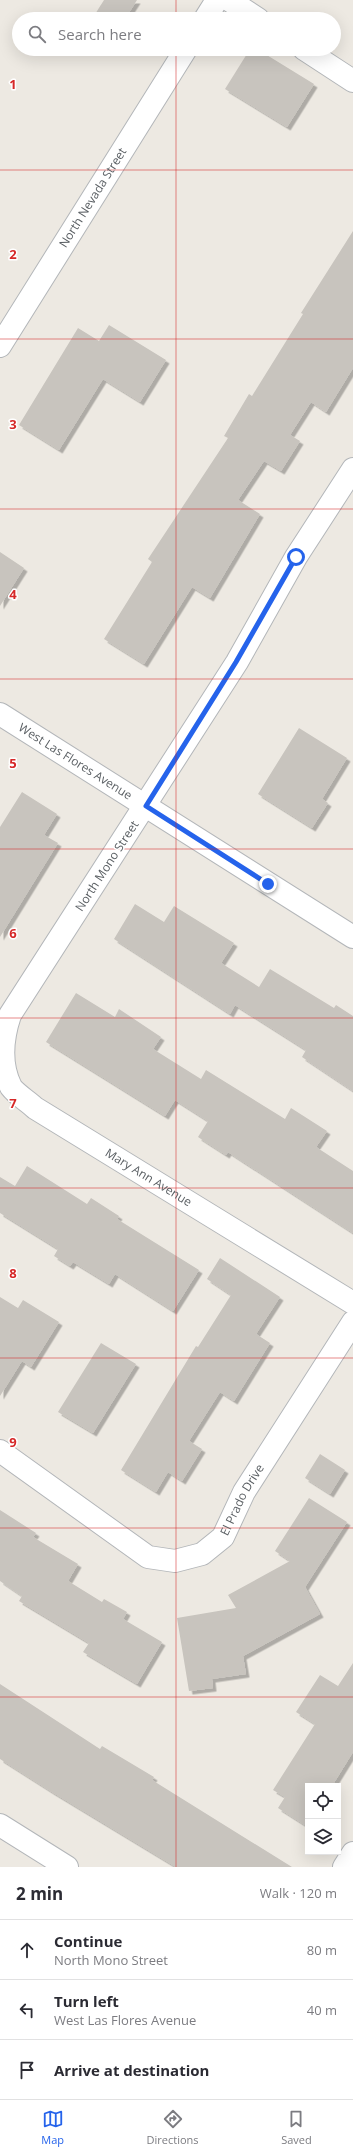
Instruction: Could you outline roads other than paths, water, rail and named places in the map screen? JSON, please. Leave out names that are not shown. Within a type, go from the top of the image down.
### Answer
[{"type":"street","points":[[209,12],[217,0]]},
{"type":"street","points":[[229,0],[247,12]]},
{"type":"street","name":"North Nevada Street","points":[[0,346],[182,56]]},
{"type":"street","points":[[315,56],[353,81]]},
{"type":"street","name":"North Mono Street","points":[[10,1015],[146,806],[236,662],[296,557],[353,469]]},
{"type":"street","name":"West Las Flores Avenue","points":[[0,714],[353,938]]},
{"type":"street","name":"Mary Ann Avenue","points":[[10,1015],[0,1054],[4,1073],[12,1087],[35,1108],[353,1303]]},
{"type":"street","name":"El Prado Drive","points":[[0,1451],[148,1557],[175,1561],[202,1554],[223,1537],[244,1492],[353,1322]]},
{"type":"street","points":[[0,1825],[67,1867]]},
{"type":"street","points":[[344,1867],[353,1852]]}]
